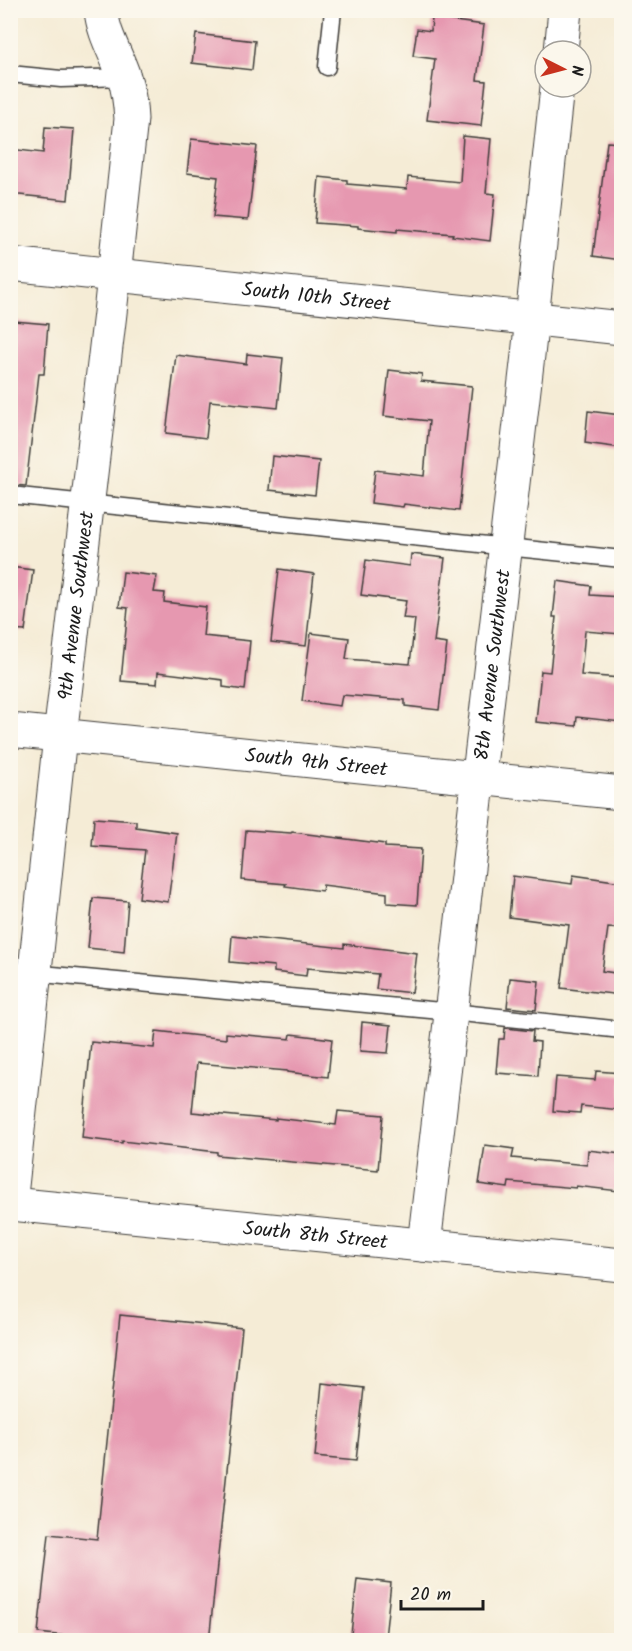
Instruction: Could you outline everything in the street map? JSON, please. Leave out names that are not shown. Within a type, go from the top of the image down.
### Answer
[{"type":"street","name":"9th Avenue Southwest","points":[[11,1204],[23,972],[60,736],[131,119],[130,97],[102,22],[101,10]]},
{"type":"street","points":[[562,39],[565,10]]},
{"type":"street","name":"8th Avenue Southwest","points":[[424,1245],[556,99]]},
{"type":"street","name":"South 10th Street","points":[[10,264],[621,328]]},
{"type":"street","name":"South 9th Street","points":[[10,730],[621,793]]},
{"type":"street","name":"South 8th Street","points":[[11,1204],[621,1266]]},
{"type":"lane","points":[[327,67],[333,10]]},
{"type":"lane","points":[[10,74],[61,79],[124,76]]},
{"type":"lane","points":[[10,495],[621,559]]},
{"type":"lane","points":[[23,972],[621,1030]]},
{"type":"building","points":[[432,18],[484,25],[477,80],[486,81],[481,126],[427,120],[435,59],[413,56],[417,29],[431,31]]},
{"type":"building","points":[[196,34],[255,41],[252,70],[192,63]]},
{"type":"building","points":[[45,127],[74,129],[68,200],[10,194],[10,149],[43,153]]},
{"type":"building","points":[[463,136],[491,139],[486,193],[495,194],[490,241],[452,236],[453,234],[397,229],[397,232],[315,223],[319,177],[347,180],[347,184],[407,189],[408,177],[460,182]]},
{"type":"building","points":[[191,139],[257,146],[248,220],[213,217],[218,177],[187,173]]},
{"type":"building","points":[[607,142],[621,143],[621,260],[593,256]]},
{"type":"building","points":[[14,321],[48,324],[44,374],[39,374],[26,486],[10,485],[10,374]]},
{"type":"building","points":[[247,354],[283,358],[278,408],[210,401],[206,438],[166,433],[176,355],[246,364]]},
{"type":"building","points":[[389,370],[422,374],[421,381],[472,386],[459,511],[404,504],[403,507],[371,503],[375,470],[424,476],[429,421],[384,416]]},
{"type":"building","points":[[588,411],[621,415],[621,448],[585,443]]},
{"type":"building","points":[[272,456],[319,461],[315,495],[269,490]]},
{"type":"building","points":[[411,554],[445,558],[434,642],[447,644],[439,710],[405,706],[405,700],[342,695],[340,706],[302,701],[311,633],[349,638],[346,659],[410,664],[415,619],[403,618],[406,601],[361,595],[366,560],[410,566]]},
{"type":"building","points":[[10,567],[33,570],[25,631],[10,630]]},
{"type":"building","points":[[279,569],[314,574],[306,646],[271,642]]},
{"type":"building","points":[[123,572],[157,576],[154,592],[165,593],[164,602],[206,607],[203,636],[250,641],[245,690],[223,687],[223,680],[158,672],[157,684],[121,681],[128,608],[119,607]]},
{"type":"building","points":[[557,581],[591,586],[590,595],[621,597],[621,634],[585,631],[581,675],[621,678],[621,722],[577,717],[576,726],[536,722],[541,671],[550,672]]},
{"type":"building","points":[[94,818],[136,821],[136,827],[177,833],[168,902],[139,898],[145,850],[92,846]]},
{"type":"building","points":[[246,830],[292,832],[385,844],[385,847],[421,849],[417,905],[387,903],[387,893],[323,885],[322,891],[285,886],[286,884],[242,880]]},
{"type":"building","points":[[573,875],[621,882],[621,929],[608,928],[602,971],[621,974],[621,995],[561,988],[569,925],[509,917],[513,876],[572,884]]},
{"type":"building","points":[[93,898],[128,901],[124,952],[88,948]]},
{"type":"building","points":[[232,936],[344,948],[344,944],[417,953],[412,993],[376,989],[378,974],[307,968],[306,976],[274,972],[274,966],[230,962]]},
{"type":"building","points":[[510,978],[539,981],[536,1010],[507,1007]]},
{"type":"building","points":[[362,1022],[391,1025],[388,1053],[360,1051]]},
{"type":"building","points":[[505,1028],[533,1031],[532,1041],[540,1042],[538,1076],[496,1073],[499,1039],[504,1039]]},
{"type":"building","points":[[156,1031],[226,1039],[226,1033],[290,1039],[291,1034],[332,1039],[328,1077],[197,1063],[192,1112],[336,1125],[338,1111],[383,1115],[378,1170],[217,1155],[217,1152],[82,1138],[91,1042],[154,1048]]},
{"type":"building","points":[[596,1071],[621,1073],[621,1110],[581,1106],[580,1113],[553,1111],[556,1077],[595,1080]]},
{"type":"building","points":[[485,1145],[514,1149],[512,1158],[587,1165],[588,1150],[621,1154],[619,1191],[509,1182],[508,1188],[479,1184]]},
{"type":"building","points":[[120,1315],[242,1328],[209,1641],[84,1641],[85,1638],[38,1633],[49,1534],[97,1539]]},
{"type":"building","points":[[322,1383],[364,1388],[356,1461],[315,1457]]},
{"type":"building","points":[[357,1579],[391,1583],[385,1638],[351,1634]]}]
